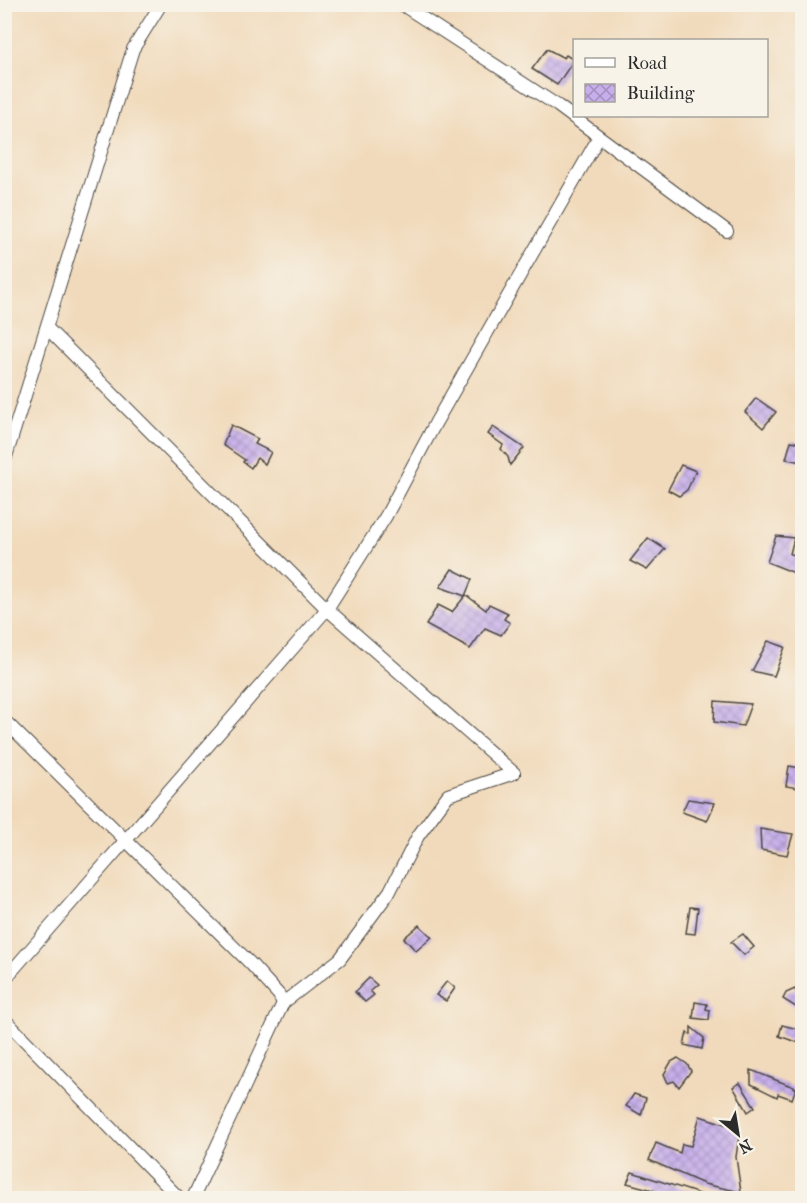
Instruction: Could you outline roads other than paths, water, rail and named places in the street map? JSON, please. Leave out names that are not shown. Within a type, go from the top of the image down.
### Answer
[{"type":"street","points":[[4,463],[133,49],[161,4]]},
{"type":"street","points":[[401,4],[558,106],[727,231]]},
{"type":"street","points":[[4,980],[327,609],[386,516],[436,422],[599,137]]},
{"type":"street","points":[[47,328],[327,609],[514,772],[448,795],[418,836],[390,891],[340,959],[283,1003],[193,1198]]},
{"type":"street","points":[[4,720],[252,964],[279,995],[283,1003]]},
{"type":"street","points":[[4,1018],[179,1198]]}]
